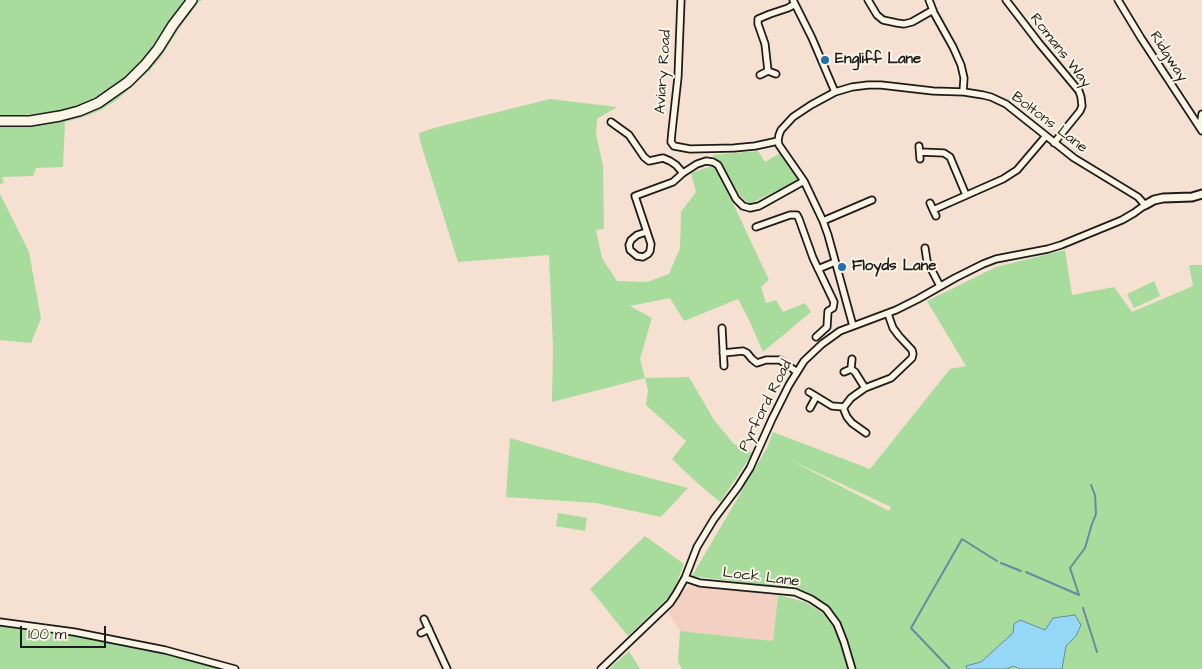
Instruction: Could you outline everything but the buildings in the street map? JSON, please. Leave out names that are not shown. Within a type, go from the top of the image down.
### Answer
[{"type":"main road","points":[[0,121],[60,116],[98,103],[128,82],[145,65],[158,50],[173,25],[192,0]]},
{"type":"street","name":"Aviary Road","points":[[681,0],[678,77],[672,131],[674,146],[690,149],[734,148],[778,141]]},
{"type":"street","points":[[868,0],[877,15],[883,20],[897,23],[912,22],[933,10]]},
{"type":"street","points":[[930,0],[933,10],[961,65],[964,78],[963,92]]},
{"type":"street","name":"Romans Way","points":[[1006,0],[1082,97],[1080,111],[1054,142]]},
{"type":"street","name":"Ridgway","points":[[1118,0],[1154,59],[1201,129]]},
{"type":"street","points":[[768,71],[765,44],[758,19],[788,8],[794,2],[812,38],[834,92]]},
{"type":"street","points":[[760,75],[768,71],[776,74]]},
{"type":"street","name":"Boltons Lane","points":[[778,141],[782,130],[793,117],[834,92],[852,87],[881,85],[983,95],[1006,104],[1085,165],[1138,198],[1145,205]]},
{"type":"street","name":"Ridgway","points":[[1201,129],[1202,114]]},
{"type":"street","points":[[611,122],[629,136],[644,157],[649,160],[663,158],[670,161],[683,174]]},
{"type":"street","points":[[936,216],[932,206],[966,195],[1003,179],[1017,170],[1046,136]]},
{"type":"street","points":[[778,141],[804,181],[823,221],[854,326]]},
{"type":"street","points":[[920,152],[944,153],[950,157],[966,195]]},
{"type":"street","points":[[646,232],[637,235],[631,240],[629,245],[630,250],[637,256],[643,257],[648,254],[651,244],[635,196],[673,182],[697,164],[706,161],[718,165],[736,199],[743,206],[750,208],[759,206],[804,181]]},
{"type":"street","name":"Pyrford Road","points":[[601,669],[670,603],[685,578],[700,541],[750,468],[772,419],[797,372],[810,354],[822,344],[840,331],[888,314],[989,262],[1008,256],[1048,249],[1073,241],[1122,220],[1157,199],[1169,197],[1192,198],[1202,194]]},
{"type":"street","points":[[823,221],[872,200]]},
{"type":"street","points":[[756,227],[790,215],[796,215],[799,219],[813,258],[834,299],[832,309],[828,311],[827,327],[816,337]]},
{"type":"street","points":[[925,248],[927,261],[940,286]]},
{"type":"street","points":[[818,269],[835,262]]},
{"type":"street","points":[[810,392],[832,406],[844,407],[851,398],[864,388],[891,378],[912,358],[912,350],[893,328],[888,314]]},
{"type":"street","points":[[722,328],[724,366]]},
{"type":"street","points":[[723,353],[743,351],[757,363],[766,360],[780,360],[797,372]]},
{"type":"street","points":[[851,369],[852,359]]},
{"type":"street","points":[[851,369],[855,372],[864,388]]},
{"type":"street","points":[[844,372],[851,369]]},
{"type":"street","points":[[810,408],[816,397]]},
{"type":"street","points":[[844,407],[847,417],[861,433]]},
{"type":"street","name":"Lock Lane","points":[[685,578],[700,583],[788,591],[803,595],[826,609],[837,624],[852,669]]},
{"type":"street","points":[[424,619],[447,669]]},
{"type":"street","points":[[0,622],[74,632],[165,650],[235,669]]},
{"type":"street","points":[[421,633],[429,629]]},
{"type":"shaded area","points":[[689,585],[778,595],[773,641],[680,631],[668,613]]},
{"type":"green space","points":[[0,0],[184,0],[143,60],[122,80],[99,95],[79,106],[57,112],[0,116]]},
{"type":"green space","points":[[194,0],[202,0],[180,27],[161,57],[150,70],[118,99],[101,110],[65,122],[63,167],[36,168],[33,176],[2,177],[4,183],[0,184],[0,123],[41,122],[118,91]]},
{"type":"green space","points":[[550,99],[617,107],[597,119],[596,134],[603,166],[604,229],[596,230],[602,258],[617,281],[647,282],[669,274],[680,248],[681,212],[696,192],[691,173],[715,165],[769,280],[761,287],[766,303],[776,300],[783,312],[805,303],[811,312],[763,352],[738,299],[684,321],[670,298],[630,306],[652,318],[640,359],[645,378],[552,402],[553,348],[549,255],[458,262],[419,133]]},
{"type":"green space","points":[[758,151],[765,162],[780,153],[799,180],[749,204],[740,195],[713,155]]},
{"type":"green space","points":[[0,194],[29,252],[41,318],[31,343],[0,340]]},
{"type":"green space","points":[[1065,250],[1072,295],[1114,287],[1132,312],[1193,286],[1189,265],[1202,265],[1202,669],[855,669],[837,618],[820,601],[801,590],[692,576],[767,448],[773,432],[870,469],[950,369],[966,366],[927,301],[996,267]],"holes":[[[788,459],[891,507],[889,511]]]},
{"type":"green space","points":[[1154,281],[1160,296],[1134,308],[1127,294]]},
{"type":"green space","points":[[689,377],[714,420],[734,444],[753,453],[720,502],[672,459],[686,441],[646,405],[648,390],[645,378]]},
{"type":"green space","points":[[510,438],[688,488],[661,517],[596,503],[506,497]]},
{"type":"green space","points":[[558,513],[587,518],[585,531],[556,526]]},
{"type":"green space","points":[[645,536],[684,564],[672,594],[628,636],[590,589]]},
{"type":"green space","points":[[778,595],[805,602],[833,619],[849,669],[682,669],[678,662],[680,631],[773,641]]},
{"type":"green space","points":[[0,624],[59,632],[151,649],[228,669],[0,669]]},
{"type":"green space","points":[[629,651],[640,669],[609,669]]},
{"type":"water","points":[[1075,615],[1081,625],[1076,636],[1066,646],[1062,669],[1019,669],[1014,666],[1006,669],[967,669],[966,666],[981,662],[1013,633],[1014,624],[1020,620],[1045,630],[1053,618]]},
{"type":"waterway","points":[[1079,595],[1070,568],[1085,548],[1096,514],[1095,495],[1091,485]]},
{"type":"waterway","points":[[950,669],[911,628],[962,539],[997,561]]},
{"type":"waterway","points":[[1001,563],[1021,571]]},
{"type":"waterway","points":[[1026,572],[1079,595]]},
{"type":"waterway","points":[[1083,608],[1097,652]]},
{"type":"place","name":"Engliff Lane","points":[[825,60]]},
{"type":"place","name":"Floyds Lane","points":[[842,267]]}]
